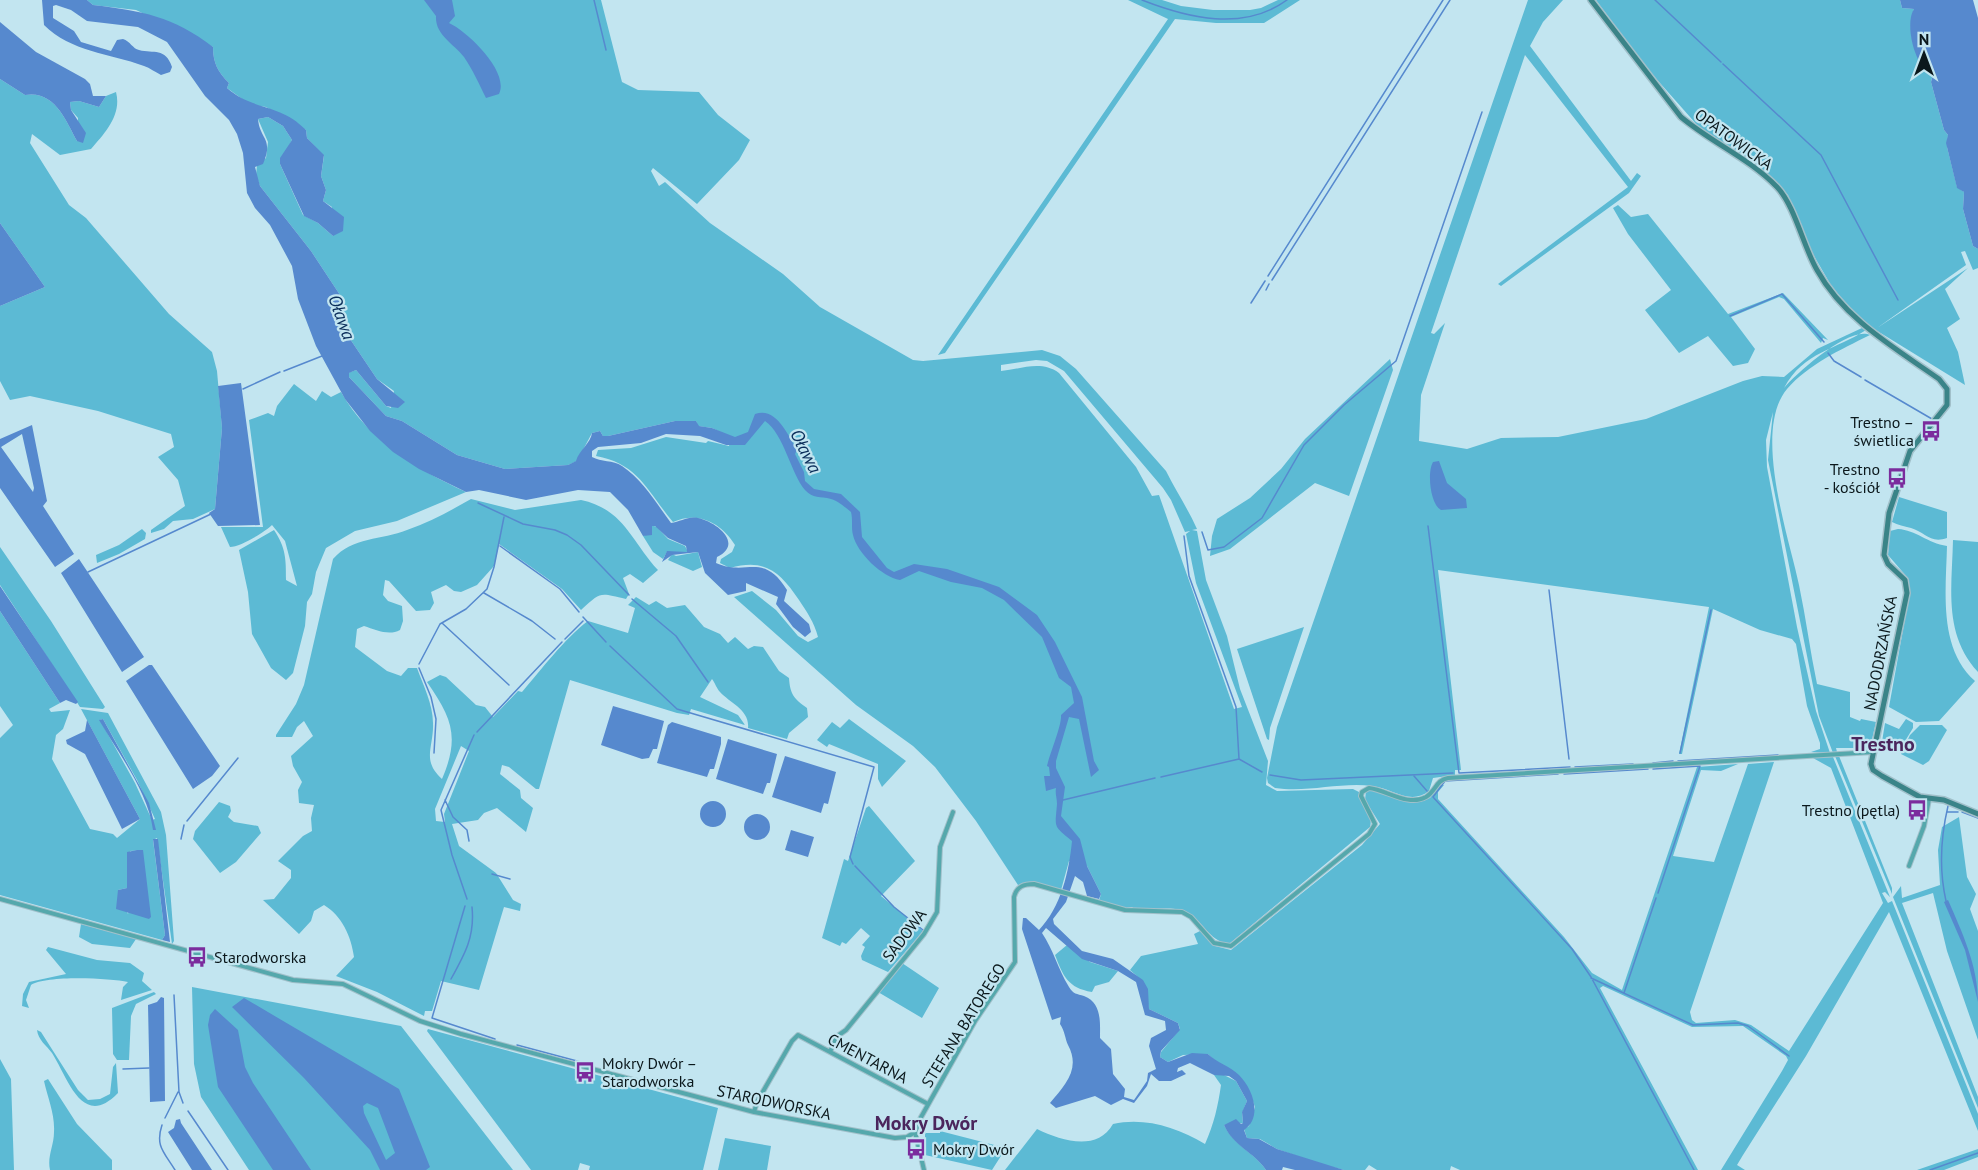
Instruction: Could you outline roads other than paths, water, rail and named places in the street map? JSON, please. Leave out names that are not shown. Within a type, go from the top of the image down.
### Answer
[{"type":"street","name":"OPATOWICKA","points":[[1591,0],[1681,117],[1739,155],[1778,188],[1820,276],[1837,298],[1872,332]]},
{"type":"street","name":"NADODRZAŃSKA","points":[[1872,332],[1939,379],[1946,387],[1948,398],[1944,411],[1908,454],[1889,513],[1884,555],[1888,564],[1905,580],[1907,593],[1873,752]]},
{"type":"street","points":[[1873,752],[1871,764],[1874,771],[1920,797],[1944,800],[1978,814]]},
{"type":"street","name":"STEFANA BATOREGO","points":[[915,1132],[923,1111],[975,1021],[1016,962],[1014,897],[1017,889],[1029,884],[1136,912],[1182,912],[1191,917],[1214,943],[1231,945],[1369,834],[1375,824],[1374,819],[1361,796],[1362,792],[1369,788],[1404,799],[1418,799],[1428,795],[1437,783],[1448,778],[1873,752]]},
{"type":"street","points":[[1909,866],[1923,826],[1929,799]]},
{"type":"street","name":"SADOWA","points":[[830,1052],[836,1037],[846,1030],[932,921],[939,899],[942,841],[953,812]]},
{"type":"street","name":"STARODWORSKA","points":[[0,899],[299,981],[326,981],[343,984],[420,1021],[754,1112],[895,1138],[907,1137],[915,1132]]},
{"type":"street","name":"CMENTARNA","points":[[754,1112],[757,1102],[796,1035],[928,1104]]},
{"type":"street","points":[[919,1099],[923,1111]]},
{"type":"street","points":[[915,1132],[924,1170]]},
{"type":"waterway","points":[[594,0],[606,50]]},
{"type":"waterway","points":[[1142,0],[1178,12],[1215,19],[1252,16],[1270,10],[1287,0]]},
{"type":"waterway","points":[[1268,276],[1443,0]]},
{"type":"waterway","points":[[1272,280],[1450,0]]},
{"type":"waterway","points":[[1655,0],[1721,62]]},
{"type":"waterway","points":[[1723,64],[1821,155],[1898,300]]},
{"type":"waterway","points":[[1202,532],[1208,550],[1224,547],[1262,518],[1304,445],[1344,405],[1396,361],[1482,112]]},
{"type":"waterway","points":[[1251,303],[1265,281]]},
{"type":"waterway","points":[[1266,290],[1269,284]]},
{"type":"waterway","points":[[1730,316],[1782,294],[1824,342]]},
{"type":"waterway","points":[[1828,353],[1834,361],[1861,377]]},
{"type":"waterway","points":[[284,371],[322,356]]},
{"type":"waterway","points":[[243,389],[280,372]]},
{"type":"waterway","points":[[1865,380],[1932,419]]},
{"type":"waterway","points":[[478,503],[523,524],[555,530],[567,535],[581,545],[629,595]]},
{"type":"waterway","points":[[88,572],[211,514]]},
{"type":"waterway","points":[[419,664],[440,624],[466,609],[487,589],[504,517]]},
{"type":"waterway","points":[[1428,526],[1459,773],[1570,767]]},
{"type":"waterway","points":[[1184,536],[1189,576],[1236,707],[1239,759]]},
{"type":"waterway","points":[[500,546],[560,589],[579,612]]},
{"type":"waterway","points":[[1549,590],[1569,759]]},
{"type":"waterway","points":[[484,593],[532,621],[555,639]]},
{"type":"waterway","points":[[632,599],[676,636],[708,682]]},
{"type":"waterway","points":[[1680,753],[1711,610]]},
{"type":"waterway","points":[[583,617],[606,642]]},
{"type":"waterway","points":[[565,639],[583,621]]},
{"type":"waterway","points":[[442,623],[509,685]]},
{"type":"waterway","points":[[477,732],[562,642]]},
{"type":"waterway","points":[[610,646],[677,709],[874,767],[850,857],[853,864]]},
{"type":"waterway","points":[[419,668],[431,697],[436,719],[434,753]]},
{"type":"waterway","points":[[467,899],[452,855],[441,810],[474,735]]},
{"type":"waterway","points":[[1678,761],[1778,755]]},
{"type":"waterway","points":[[187,821],[238,758]]},
{"type":"waterway","points":[[1161,777],[1239,759],[1262,772]]},
{"type":"waterway","points":[[1653,763],[1673,761]]},
{"type":"waterway","points":[[1575,767],[1633,764]]},
{"type":"waterway","points":[[1653,769],[1700,766],[1658,893]]},
{"type":"waterway","points":[[1564,774],[1648,769]]},
{"type":"waterway","points":[[1270,775],[1301,780],[1453,773]]},
{"type":"waterway","points":[[1558,774],[1445,781],[1433,797],[1572,949],[1591,977],[1694,1170]]},
{"type":"waterway","points":[[1414,776],[1427,791]]},
{"type":"waterway","points":[[1063,800],[1155,778]]},
{"type":"waterway","points":[[445,800],[453,817],[467,830],[469,841]]},
{"type":"waterway","points":[[1946,901],[1942,877],[1942,853],[1948,806]]},
{"type":"waterway","points":[[1947,812],[1958,812]]},
{"type":"waterway","points":[[1962,812],[1978,818]]},
{"type":"waterway","points":[[181,839],[184,825]]},
{"type":"waterway","points":[[855,866],[894,907],[923,930]]},
{"type":"waterway","points":[[492,874],[510,879]]},
{"type":"waterway","points":[[1624,993],[1656,898]]},
{"type":"waterway","points":[[465,906],[432,1018],[495,1039]]},
{"type":"waterway","points":[[451,979],[468,944],[472,927],[472,907]]},
{"type":"waterway","points":[[1591,978],[1693,1025],[1738,1023],[1748,1026],[1789,1056]]},
{"type":"waterway","points":[[174,995],[179,1092],[183,1103]]},
{"type":"waterway","points":[[517,1045],[592,1065]]},
{"type":"waterway","points":[[123,1069],[149,1068]]},
{"type":"waterway","points":[[165,1118],[178,1092]]},
{"type":"waterway","points":[[188,1111],[228,1170]]},
{"type":"waterway","points":[[162,1125],[160,1144],[175,1170]]},
{"type":"waterway","points":[[1930,1170],[1978,1153]]},
{"type":"place","name":"Trestno – świetlica","points":[[1931,431]]},
{"type":"place","name":"Trestno - kościół","points":[[1897,478]]},
{"type":"place","name":"Trestno (pętla)","points":[[1917,810]]},
{"type":"place","name":"Starodworska","points":[[197,957]]},
{"type":"place","name":"Mokry Dwór – Starodworska","points":[[585,1072]]},
{"type":"place","name":"Mokry Dwór","points":[[916,1149]]},
{"type":"district","name":"Trestno","points":[[1883,744]]},
{"type":"district","name":"Mokry Dwór","points":[[926,1123]]},
{"type":"water label","name":"Oława","points":[[342,317]]},
{"type":"water label","name":"Oława","points":[[806,451]]}]
